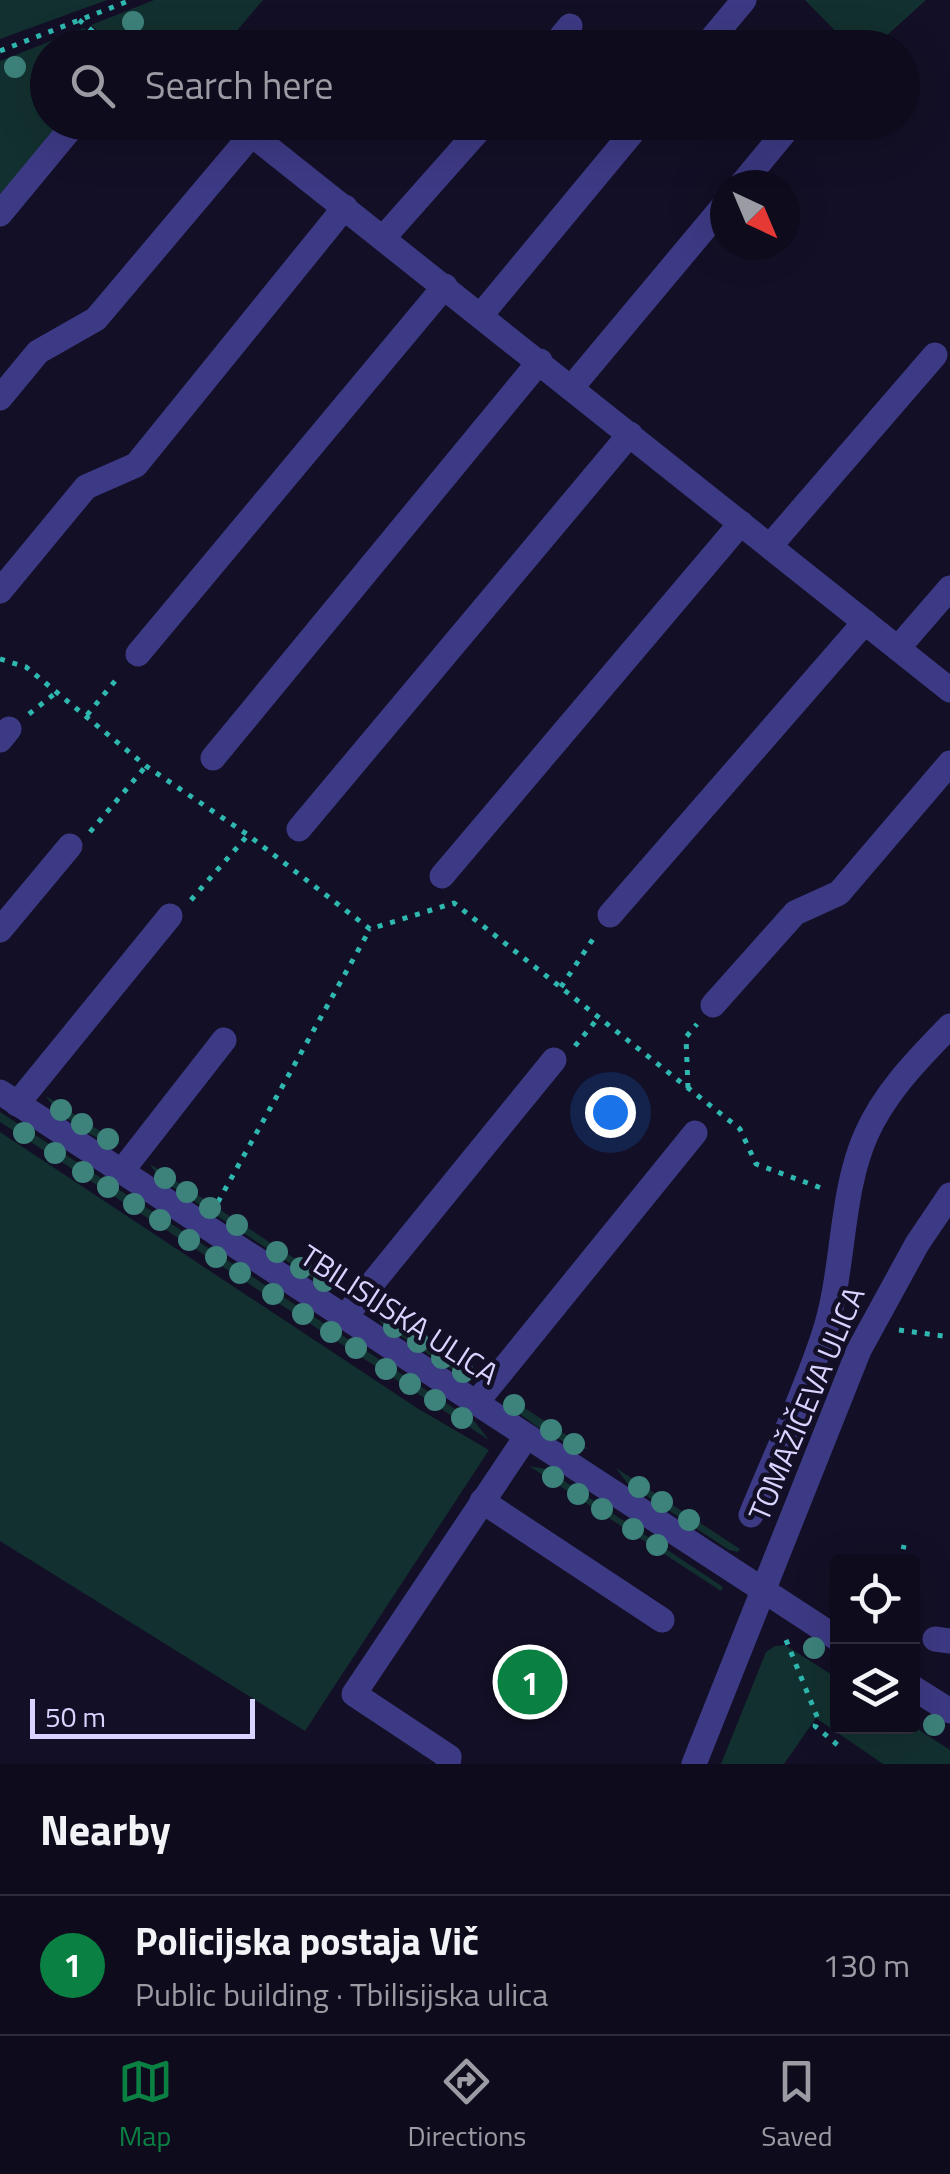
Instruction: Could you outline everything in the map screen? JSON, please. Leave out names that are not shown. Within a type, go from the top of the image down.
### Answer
[{"type":"street","points":[[719,30],[744,0]]},
{"type":"street","points":[[567,30],[570,26]]},
{"type":"street","points":[[0,214],[61,140]]},
{"type":"street","points":[[0,398],[38,352],[96,320],[235,140]]},
{"type":"street","points":[[259,140],[950,690]]},
{"type":"street","points":[[384,237],[470,140]]},
{"type":"street","points":[[481,315],[627,140]]},
{"type":"street","points":[[753,170],[778,140]]},
{"type":"street","points":[[0,591],[86,487],[136,465],[345,207]]},
{"type":"street","points":[[572,387],[710,222]]},
{"type":"street","points":[[138,654],[445,286]]},
{"type":"street","points":[[770,546],[935,356]]},
{"type":"street","points":[[213,758],[540,362]]},
{"type":"street","points":[[299,828],[630,434]]},
{"type":"street","points":[[442,876],[740,522]]},
{"type":"street","points":[[898,648],[950,588]]},
{"type":"street","points":[[610,914],[865,622]]},
{"type":"street","points":[[713,1005],[794,913],[840,893],[950,763]]},
{"type":"street","points":[[0,930],[70,846]]},
{"type":"street","points":[[9,1098],[170,916]]},
{"type":"street","points":[[751,1515],[824,1336],[865,1137],[881,1105],[950,1026]]},
{"type":"street","points":[[121,1172],[224,1040]]},
{"type":"street","points":[[344,1318],[554,1060]]},
{"type":"street","name":"TBILISIJSKA ULICA","points":[[9,1098],[830,1634]]},
{"type":"street","points":[[476,1403],[695,1133]]},
{"type":"street","name":"TOMAŽIČEVA ULICA","points":[[763,1591],[859,1350],[917,1244],[950,1196]]},
{"type":"street","points":[[824,1336],[859,1350]]},
{"type":"street","points":[[448,1764],[449,1757],[354,1694],[526,1437]]},
{"type":"street","points":[[482,1501],[662,1620]]},
{"type":"street","points":[[694,1764],[763,1591]]},
{"type":"street","points":[[920,1692],[950,1711]]},
{"type":"path","points":[[53,30],[131,0]]},
{"type":"path","points":[[79,20],[91,30]]},
{"type":"path","points":[[0,50],[30,39]]},
{"type":"path","points":[[87,715],[138,654]]},
{"type":"path","points":[[0,659],[26,667],[146,766],[248,834],[370,930]]},
{"type":"path","points":[[4,735],[58,691]]},
{"type":"path","points":[[70,846],[82,841],[146,766]]},
{"type":"path","points":[[170,916],[181,911],[248,834]]},
{"type":"path","points":[[218,1202],[370,930],[454,904],[740,1128],[756,1164],[850,1199]]},
{"type":"path","points":[[560,987],[610,914]]},
{"type":"path","points":[[688,1088],[686,1037],[713,1005]]},
{"type":"path","points":[[554,1060],[570,1053],[598,1017]]},
{"type":"path","points":[[872,1325],[950,1337]]},
{"type":"path","points":[[902,1554],[904,1545]]},
{"type":"path","points":[[786,1640],[818,1720],[815,1726],[840,1747]]},
{"type":"green space","points":[[0,0],[107,0],[0,39]]},
{"type":"green space","points":[[154,0],[263,0],[237,30],[97,30],[91,25]]},
{"type":"green space","points":[[805,0],[926,0],[893,30],[834,30]]},
{"type":"green space","points":[[30,49],[30,140],[51,140],[0,200],[0,61]]},
{"type":"green space","points":[[46,1096],[120,1144],[80,1128]]},
{"type":"green space","points":[[0,1112],[475,1422],[489,1440],[0,1122]]},
{"type":"green space","points":[[0,1132],[417,1408],[489,1450],[305,1731],[0,1541]]},
{"type":"green space","points":[[150,1164],[343,1290],[325,1286],[160,1179]]},
{"type":"green space","points":[[374,1311],[474,1375],[459,1374],[381,1323]]},
{"type":"green space","points":[[506,1396],[588,1449],[542,1430],[519,1413]]},
{"type":"green space","points":[[529,1466],[546,1469],[723,1587],[721,1591]]},
{"type":"green space","points":[[616,1468],[740,1549],[738,1552],[729,1550],[627,1483]]},
{"type":"green space","points":[[785,1645],[830,1674],[830,1728],[816,1718],[784,1764],[721,1764],[766,1652]]},
{"type":"green space","points":[[920,1731],[950,1750],[950,1764],[883,1764],[839,1734],[920,1734]]},
{"type":"place","name":"Policijska postaja Vič","points":[[530,1682]]}]
